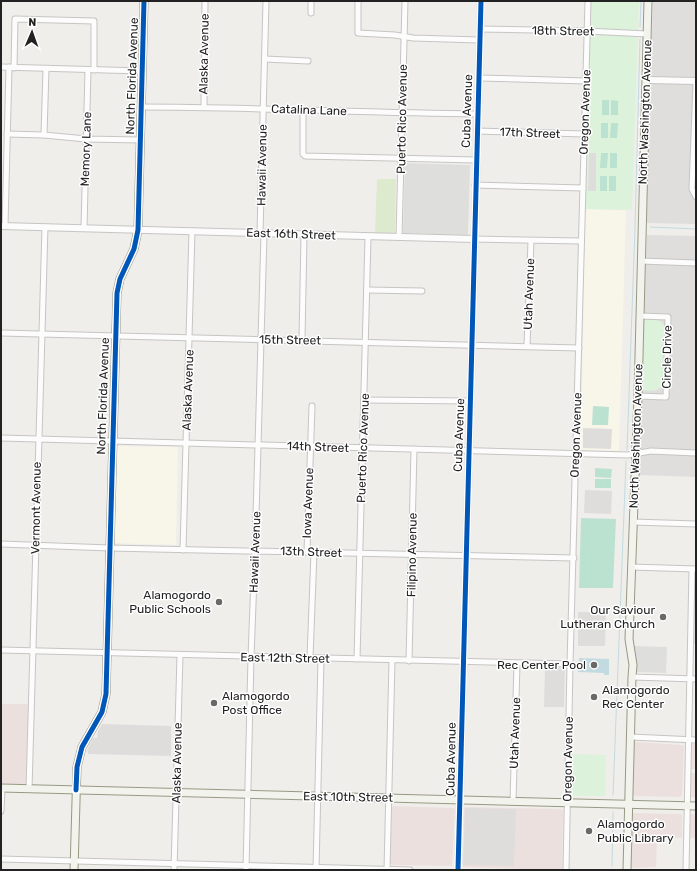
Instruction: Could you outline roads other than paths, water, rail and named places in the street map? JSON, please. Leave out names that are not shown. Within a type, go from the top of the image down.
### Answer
[{"type":"main road","name":"North Florida Avenue","points":[[74,870],[77,767],[82,747],[102,712],[106,694],[117,293],[120,278],[134,249],[138,230],[144,1]]},
{"type":"main road","name":"North Washington Avenue","points":[[628,870],[632,677],[629,638],[638,396],[648,1]]},
{"type":"main road","name":"East 10th Street","points":[[1,788],[696,806]]},
{"type":"street","name":"Alaska Avenue","points":[[204,107],[205,1]]},
{"type":"street","name":"Hawaii Avenue","points":[[246,868],[251,657],[256,551],[262,340],[263,109],[266,1]]},
{"type":"street","points":[[311,1],[311,13]]},
{"type":"street","points":[[358,1],[358,33],[413,38],[479,40]]},
{"type":"street","name":"Puerto Rico Avenue","points":[[399,237],[405,1]]},
{"type":"street","name":"Cuba Avenue","points":[[458,870],[481,1]]},
{"type":"street","name":"Oregon Avenue","points":[[566,870],[570,664],[588,1]]},
{"type":"street","points":[[3,226],[4,148],[7,134],[15,19],[94,21],[94,70]]},
{"type":"street","name":"18th Street","points":[[480,30],[587,31],[647,34]]},
{"type":"street","points":[[265,59],[308,61]]},
{"type":"street","points":[[1,67],[142,71]]},
{"type":"street","points":[[44,135],[46,68]]},
{"type":"street","name":"Memory Lane","points":[[84,228],[88,70]]},
{"type":"street","points":[[479,78],[586,81]]},
{"type":"street","points":[[647,80],[696,81]]},
{"type":"street","points":[[696,84],[692,189],[696,197]]},
{"type":"street","name":"Catalina Lane","points":[[141,107],[204,107],[478,114]]},
{"type":"street","points":[[303,110],[303,154],[305,156],[476,160]]},
{"type":"street","name":"17th Street","points":[[477,131],[584,134]]},
{"type":"street","points":[[7,134],[44,135],[86,139],[140,140]]},
{"type":"street","points":[[475,185],[583,188]]},
{"type":"street","name":"East 16th Street","points":[[3,226],[368,237],[581,241]]},
{"type":"street","name":"Vermont Avenue","points":[[29,789],[34,650],[35,544],[44,227]]},
{"type":"street","name":"Alaska Avenue","points":[[183,550],[192,231]]},
{"type":"street","points":[[302,340],[304,235]]},
{"type":"street","name":"Puerto Rico Avenue","points":[[357,659],[368,237]]},
{"type":"street","name":"Utah Avenue","points":[[527,346],[531,241]]},
{"type":"street","points":[[641,261],[696,263]]},
{"type":"street","points":[[367,290],[422,291]]},
{"type":"street","name":"Circle Drive","points":[[638,396],[666,397],[668,317],[640,316]]},
{"type":"street","name":"15th Street","points":[[1,333],[579,348]]},
{"type":"street","points":[[364,400],[470,401]]},
{"type":"street","name":"Iowa Avenue","points":[[307,552],[312,406]]},
{"type":"street","name":"14th Street","points":[[1,438],[576,454],[628,455],[651,451],[696,453]]},
{"type":"street","name":"Filipino Avenue","points":[[409,661],[414,449]]},
{"type":"street","points":[[633,522],[696,524]]},
{"type":"street","name":"13th Street","points":[[1,544],[183,550],[574,558]]},
{"type":"street","name":"Iowa Avenue","points":[[310,658],[314,552]]},
{"type":"street","points":[[631,567],[694,569],[686,870]]},
{"type":"street","name":"East 12th Street","points":[[1,650],[392,661],[570,664]]},
{"type":"street","name":"Alaska Avenue","points":[[174,870],[180,655]]},
{"type":"street","points":[[316,869],[321,659]]},
{"type":"street","points":[[387,870],[392,661]]},
{"type":"street","name":"Utah Avenue","points":[[513,801],[517,664]]},
{"type":"street","points":[[632,677],[696,680]]},
{"type":"street","points":[[631,737],[696,740]]},
{"type":"street","points":[[1,788],[1,811]]},
{"type":"street","points":[[1,859],[174,864],[246,868],[410,870]]},
{"type":"water","name":"Rec Center Pool","points":[[579,658],[609,659],[609,675],[604,675],[604,673],[578,672]]},
{"type":"waterway","points":[[640,27],[641,1]]},
{"type":"waterway","points":[[627,450],[640,39]]},
{"type":"waterway","points":[[650,227],[696,229]]},
{"type":"waterway","points":[[613,795],[626,461]]},
{"type":"waterway","points":[[612,866],[613,812]]},
{"type":"place","name":"Alamogordo Public Schools","points":[[219,602]]},
{"type":"place","name":"Our Saviour Lutheran Church","points":[[663,617]]},
{"type":"place","name":"Rec Center Pool","points":[[594,665]]},
{"type":"place","name":"Alamogordo Rec Center","points":[[594,697]]},
{"type":"place","name":"Alamogordo Post Office","points":[[214,703]]},
{"type":"place","name":"Alamogordo Public Library","points":[[589,831]]}]
